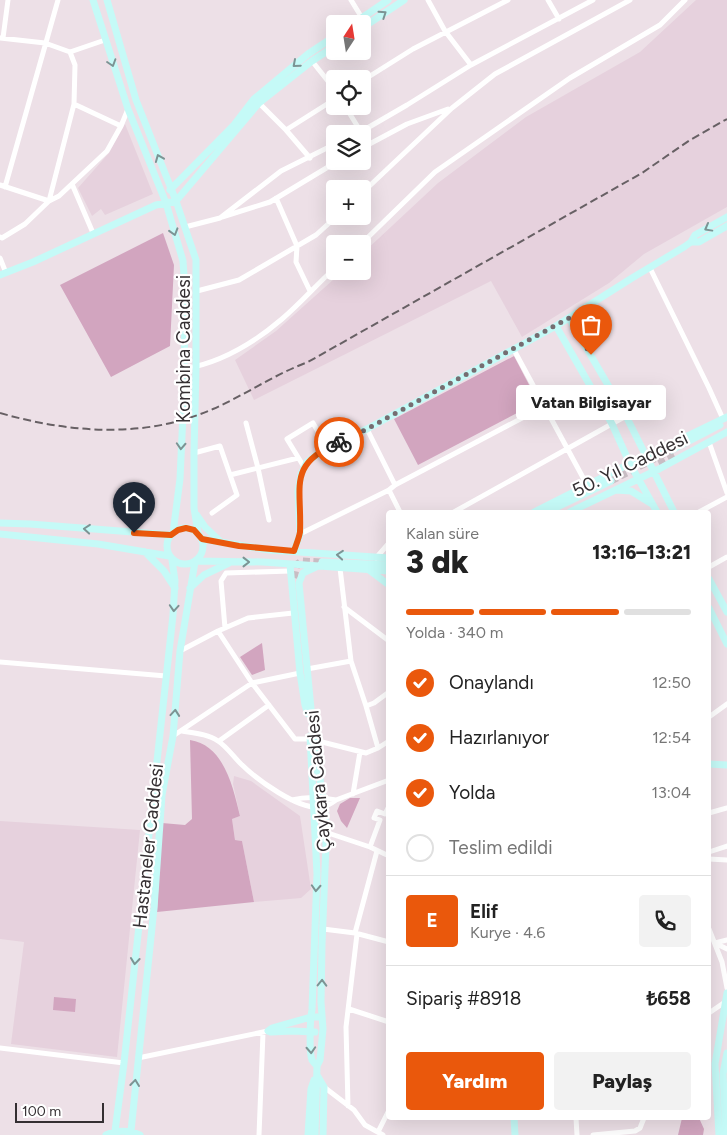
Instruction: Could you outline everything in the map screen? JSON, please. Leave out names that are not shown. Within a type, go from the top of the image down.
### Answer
[{"type":"main road","name":"Kombina Caddesi","points":[[93,0],[128,109],[166,204],[183,261],[185,277],[184,370],[180,479],[172,534]]},
{"type":"main road","name":"Kombina Caddesi","points":[[107,0],[136,100],[172,189],[196,260],[194,453],[195,512],[200,536]]},
{"type":"main road","points":[[366,15],[388,0]]},
{"type":"main road","points":[[371,22],[404,0]]},
{"type":"main road","points":[[156,205],[162,195],[172,189],[257,101],[308,54],[326,42]]},
{"type":"main road","points":[[3,274],[156,205],[176,201],[257,101],[326,52]]},
{"type":"main road","points":[[294,551],[300,534],[298,491],[301,474],[307,462],[327,447],[367,429],[556,326],[691,242],[695,235],[727,217]]},
{"type":"main road","points":[[691,242],[699,242],[727,226]]},
{"type":"main road","points":[[569,318],[626,416],[673,510]]},
{"type":"main road","points":[[556,326],[612,424],[630,464],[656,510]]},
{"type":"main road","name":"50. Yıl Caddesi","points":[[726,419],[673,452],[727,427]]},
{"type":"main road","name":"50. Yıl Caddesi","points":[[538,510],[726,419]]},
{"type":"main road","name":"50. Yıl Caddesi","points":[[552,510],[613,485],[654,471],[727,432]]},
{"type":"main road","points":[[613,485],[631,492],[653,505]]},
{"type":"main road","name":"50. Yıl Caddesi","points":[[560,510],[613,485]]},
{"type":"main road","name":"50. Yıl Caddesi","points":[[573,510],[613,485]]},
{"type":"main road","points":[[195,512],[205,527],[222,543]]},
{"type":"main road","points":[[0,523],[172,534]]},
{"type":"main road","points":[[171,558],[167,548],[172,534],[186,528],[200,536],[239,546],[386,558]]},
{"type":"main road","points":[[0,534],[98,544],[145,552],[171,558],[182,565],[196,561],[263,562],[290,568],[320,564],[386,565]]},
{"type":"main road","points":[[196,561],[203,552],[200,536]]},
{"type":"main road","points":[[145,552],[164,571],[175,588]]},
{"type":"main road","name":"Hastaneler Caddesi","points":[[115,1131],[175,588],[171,558]]},
{"type":"main road","name":"Hastaneler Caddesi","points":[[131,1132],[154,908],[162,795],[173,736],[180,651],[196,561]]},
{"type":"main road","points":[[190,588],[204,575],[230,562]]},
{"type":"main road","points":[[320,564],[340,568],[386,571]]},
{"type":"main road","name":"Çaykara Caddesi","points":[[317,1066],[311,1059],[310,1018],[312,1010],[317,874],[312,740],[299,583],[303,573],[320,564]]},
{"type":"main road","points":[[290,568],[300,673],[308,714]]},
{"type":"main road","points":[[368,570],[386,583]]},
{"type":"main road","name":"Çaykara Caddesi","points":[[294,578],[308,714],[324,807],[325,832],[323,1032],[320,1060],[317,1066],[315,1135]]},
{"type":"main road","points":[[711,583],[727,612]]},
{"type":"main road","points":[[711,612],[727,644]]},
{"type":"main road","points":[[711,764],[727,765]]},
{"type":"main road","points":[[719,1135],[715,1064],[727,993]]},
{"type":"main road","points":[[266,1032],[272,1028],[322,1016]]},
{"type":"main road","points":[[266,1032],[292,1030],[323,1032]]},
{"type":"main road","points":[[726,1135],[723,1074],[727,1052]]},
{"type":"main road","points":[[317,1075],[324,1087],[323,1135]]},
{"type":"main road","points":[[308,1135],[311,1089],[317,1075]]},
{"type":"main road","points":[[514,1120],[514,1135]]},
{"type":"main road","points":[[106,1135],[115,1131],[131,1132],[140,1135]]},
{"type":"street","points":[[8,0],[1,38],[45,43],[70,52],[105,40]]},
{"type":"street","points":[[49,201],[2,186],[58,0]]},
{"type":"street","points":[[351,0],[360,15]]},
{"type":"street","points":[[428,0],[446,31],[471,65]]},
{"type":"street","points":[[371,75],[413,49],[508,0]]},
{"type":"street","points":[[548,0],[559,19]]},
{"type":"street","points":[[371,126],[471,65],[593,0]]},
{"type":"street","points":[[371,184],[452,108],[495,74],[630,0]]},
{"type":"street","points":[[370,235],[435,172],[570,78],[660,25],[685,0]]},
{"type":"street","points":[[49,201],[74,104],[75,65],[70,52]]},
{"type":"street","points":[[312,61],[326,79]]},
{"type":"street","points":[[257,101],[310,158]]},
{"type":"street","points":[[74,104],[121,126]]},
{"type":"street","points":[[286,130],[326,105]]},
{"type":"street","points":[[371,143],[407,124],[452,108]]},
{"type":"street","points":[[0,237],[2,238],[25,224],[49,201],[59,196],[107,151],[128,109]]},
{"type":"street","points":[[220,218],[281,170],[326,149]]},
{"type":"street","points":[[185,227],[270,202],[326,168]]},
{"type":"street","points":[[72,184],[93,233]]},
{"type":"street","points":[[276,198],[297,246],[296,262],[310,291]]},
{"type":"street","points":[[197,291],[239,280],[316,235],[327,225]]},
{"type":"street","points":[[0,258],[3,274]]},
{"type":"street","points":[[650,268],[726,419]]},
{"type":"street","points":[[184,370],[196,367],[248,344],[283,318],[326,276]]},
{"type":"street","points":[[514,350],[587,485]]},
{"type":"street","points":[[300,534],[389,490],[545,406]]},
{"type":"street","points":[[458,510],[626,416]]},
{"type":"street","points":[[246,423],[269,520]]},
{"type":"street","points":[[304,468],[287,439],[313,423],[327,447]]},
{"type":"street","points":[[367,429],[395,486]]},
{"type":"street","points":[[702,510],[727,495],[708,442]]},
{"type":"street","points":[[194,453],[220,446],[237,495],[212,514]]},
{"type":"street","points":[[230,475],[298,458]]},
{"type":"street","points":[[389,490],[399,510]]},
{"type":"street","points":[[376,558],[386,546]]},
{"type":"street","points":[[711,566],[727,557]]},
{"type":"street","points":[[225,628],[221,581],[226,573],[290,568]]},
{"type":"street","points":[[340,568],[351,661],[378,748]]},
{"type":"street","points":[[344,607],[386,639]]},
{"type":"street","points":[[180,651],[248,618],[293,613]]},
{"type":"street","points":[[218,631],[252,683],[295,739],[312,740],[366,753],[386,743]]},
{"type":"street","points":[[307,669],[351,661]]},
{"type":"street","points":[[0,662],[166,676]]},
{"type":"street","points":[[173,736],[252,683],[300,673]]},
{"type":"street","points":[[366,706],[386,694]]},
{"type":"street","points":[[711,716],[727,704]]},
{"type":"street","points":[[219,741],[269,705]]},
{"type":"street","points":[[182,731],[202,734],[219,741],[252,774],[302,806],[324,807],[336,800],[386,781]]},
{"type":"street","points":[[354,794],[360,752]]},
{"type":"street","points":[[292,800],[314,797],[336,800]]},
{"type":"street","points":[[711,813],[727,808]]},
{"type":"street","points":[[370,847],[380,820],[374,818],[377,811],[386,814]]},
{"type":"street","points":[[325,832],[386,854]]},
{"type":"street","points":[[711,851],[727,846]]},
{"type":"street","points":[[348,1106],[346,1027],[356,933],[377,850]]},
{"type":"street","points":[[711,859],[727,860]]},
{"type":"street","points":[[323,930],[356,933],[386,941]]},
{"type":"street","points":[[711,934],[722,962],[727,988]]},
{"type":"street","points":[[715,943],[727,940]]},
{"type":"street","points":[[715,943],[727,949]]},
{"type":"street","points":[[711,1012],[726,1002]]},
{"type":"street","points":[[348,1009],[386,1021]]},
{"type":"street","points":[[138,1058],[266,1032],[259,1135]]},
{"type":"street","points":[[0,1048],[124,1063]]},
{"type":"street","points":[[324,1087],[354,1110],[365,1124],[381,1134],[386,1119]]},
{"type":"street","points":[[576,1120],[577,1135]]},
{"type":"street","points":[[593,1135],[635,1131],[640,1128],[643,1120]]},
{"type":"shaded area","points":[[696,0],[727,0],[727,207],[644,254],[609,283],[522,337],[491,281],[254,400],[235,360],[276,331],[333,280],[371,280],[371,246],[438,183],[526,117],[640,52]]},
{"type":"shaded area","points":[[125,124],[153,194],[105,215],[101,209],[92,216],[78,188],[109,153]]},
{"type":"shaded area","points":[[163,233],[174,265],[170,346],[111,377],[60,285]]},
{"type":"shaded area","points":[[514,356],[538,402],[418,465],[394,419]]},
{"type":"shaded area","points":[[262,643],[265,670],[252,675],[240,657]]},
{"type":"shaded area","points":[[190,740],[202,744],[211,750],[219,759],[230,781],[240,816],[232,819],[235,840],[242,841],[254,902],[157,912],[162,823],[185,825],[192,819]]},
{"type":"shaded area","points":[[234,776],[251,781],[300,816],[311,889],[301,898],[254,902],[242,841],[235,840],[232,819],[240,816],[233,784]]},
{"type":"shaded area","points":[[350,798],[360,798],[347,828],[341,821],[337,811],[340,804]]},
{"type":"shaded area","points":[[0,821],[140,830],[117,1057],[11,1044],[24,942],[0,939]]},
{"type":"shaded area","points":[[54,997],[76,999],[75,1012],[53,1010]]},
{"type":"shaded area","points":[[682,1120],[700,1120],[704,1129],[703,1135],[678,1135]]},
{"type":"tunnel","points":[[611,481],[672,450]]},
{"type":"tunnel","points":[[658,462],[674,454]]},
{"type":"tunnel","points":[[294,578],[297,564],[302,561],[322,562]]},
{"type":"railway","points":[[0,413],[53,425],[107,430],[161,425],[187,419],[213,409],[284,372],[308,362],[642,173],[690,140],[727,119]]},
{"type":"way so far","points":[[339,442],[367,429],[514,350],[569,318],[591,355]]},
{"type":"place","name":"Vatan Bilgisayar","points":[[591,355]]},
{"type":"route","points":[[134,533],[171,535],[182,528],[186,528],[194,530],[202,539],[269,550],[294,551],[300,534],[298,491],[301,474],[307,462],[325,448],[339,442]]}]
